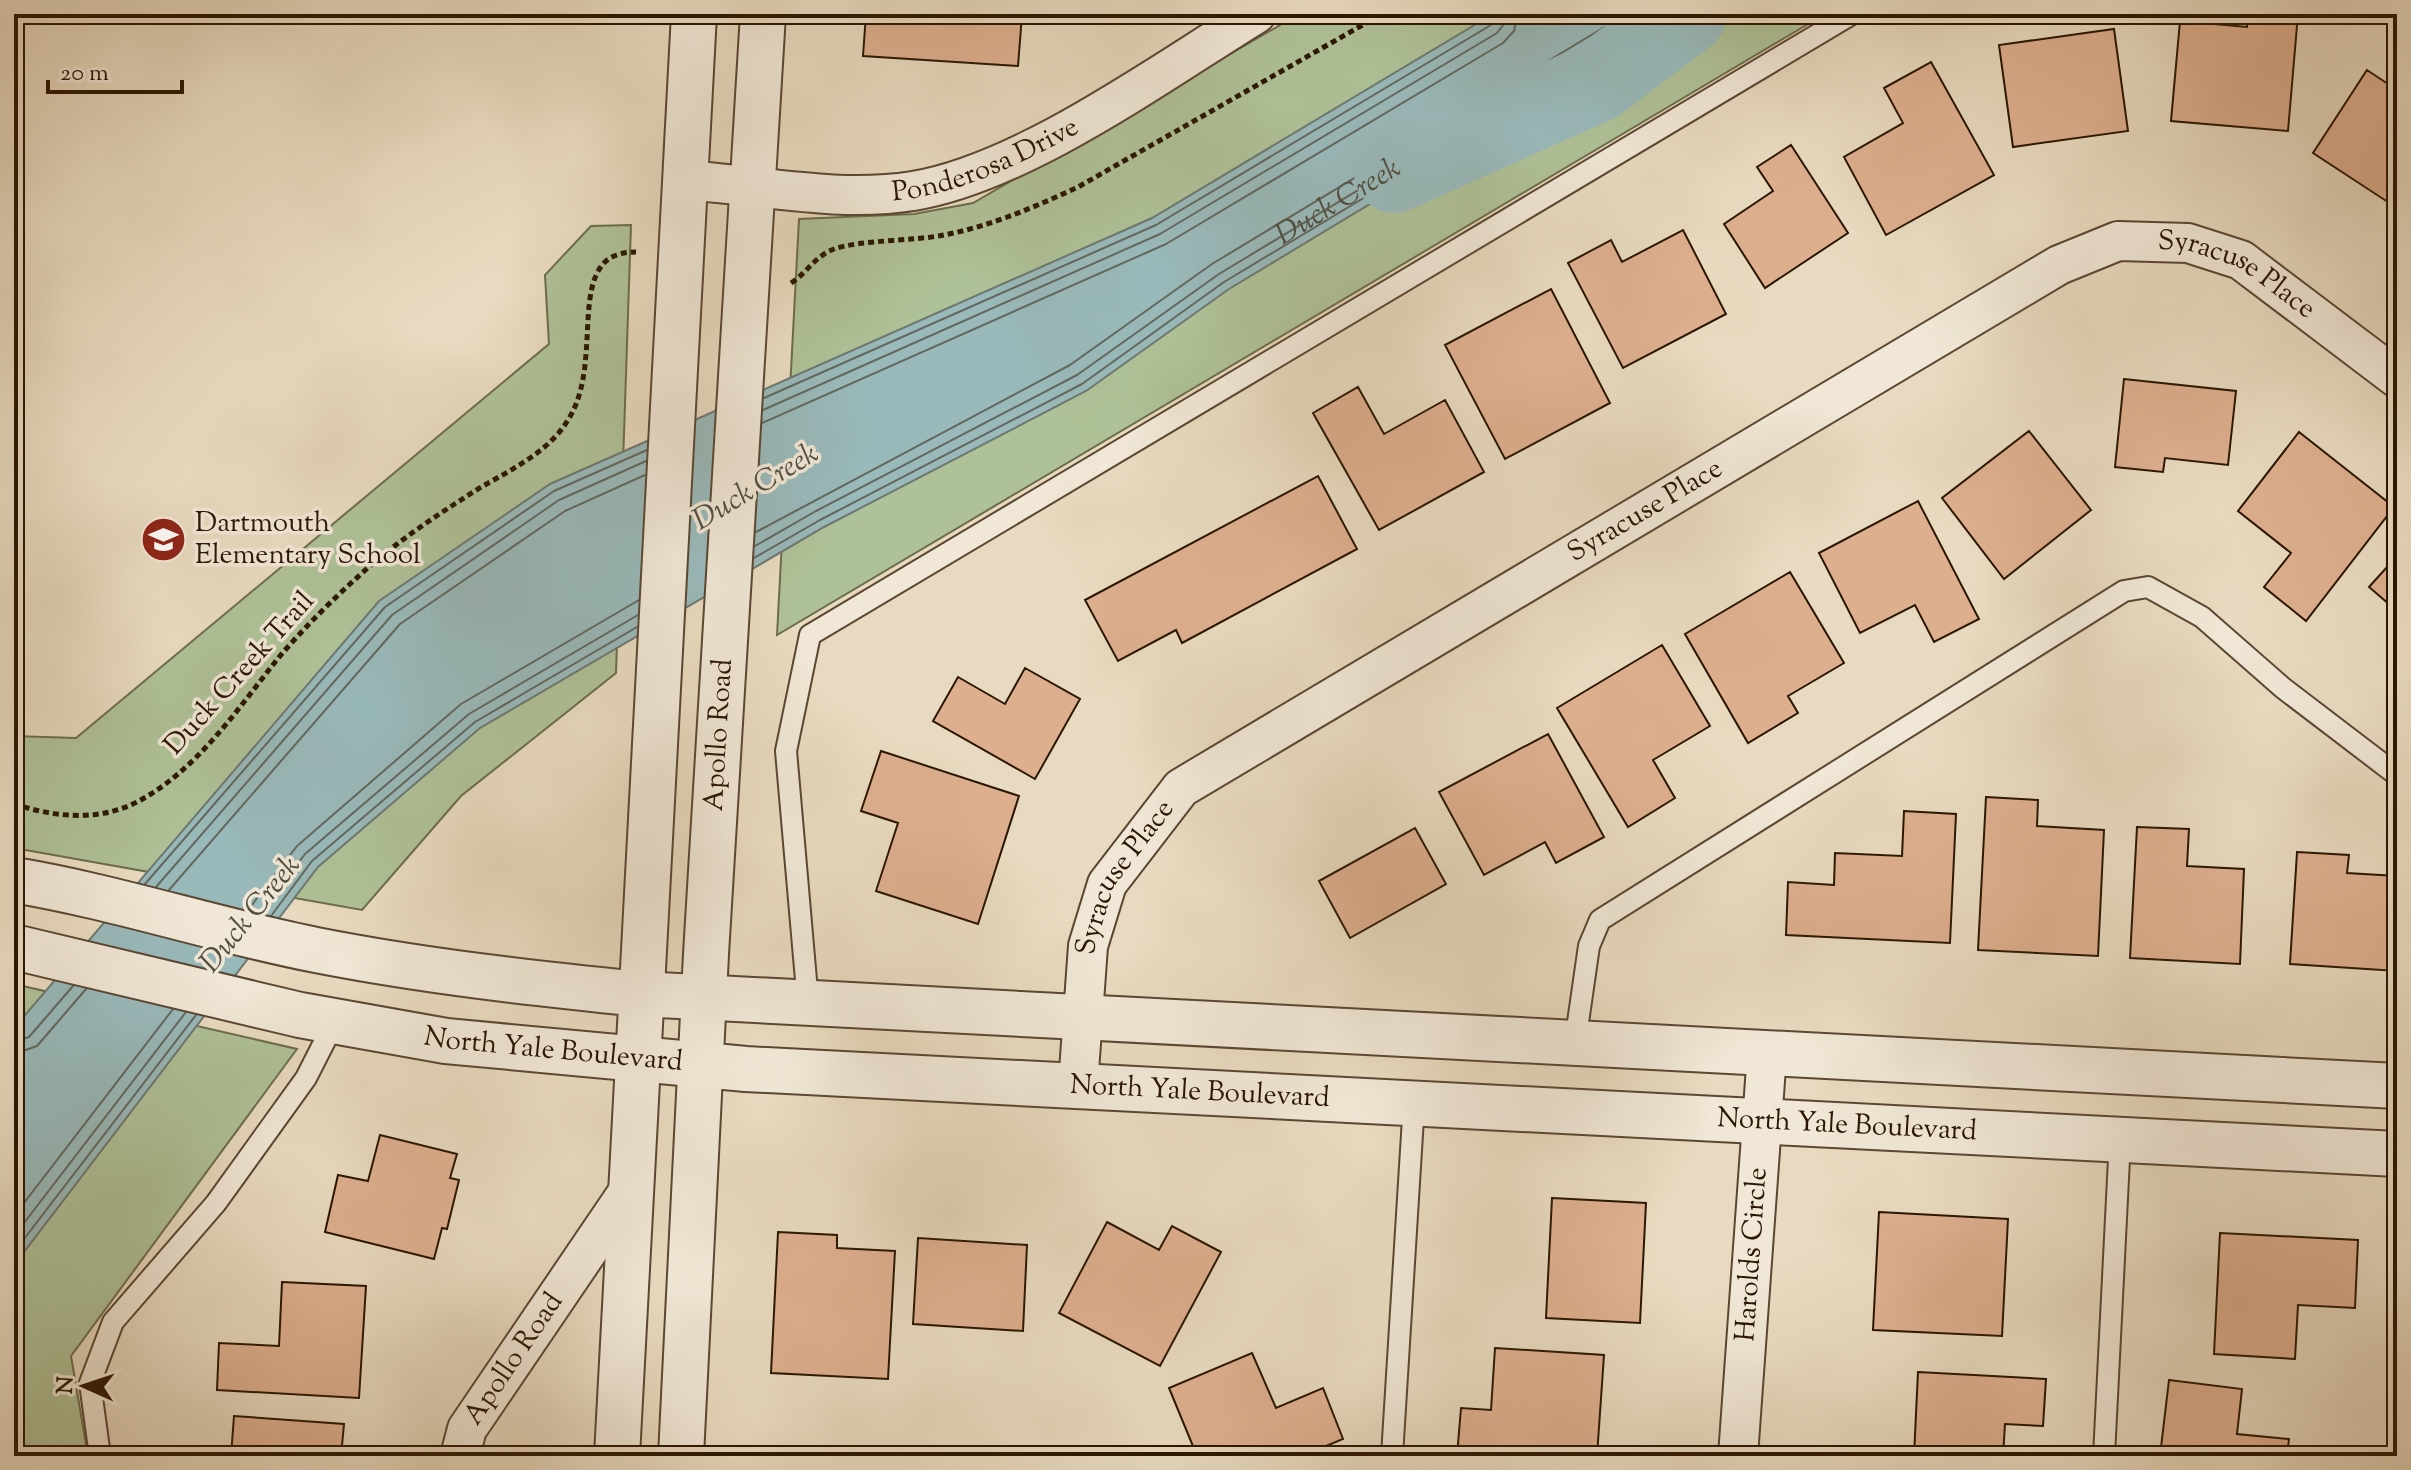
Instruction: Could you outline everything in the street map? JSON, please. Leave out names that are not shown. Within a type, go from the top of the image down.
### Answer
[{"type":"street","points":[[617,1456],[694,14]]},
{"type":"street","name":"Apollo Road","points":[[681,1456],[704,999],[763,14]]},
{"type":"street","name":"Ponderosa Drive","points":[[684,180],[842,195],[914,191],[979,172],[1045,142],[1256,14]]},
{"type":"street","name":"Syracuse Place","points":[[1078,1085],[1088,946],[1107,884],[1181,788],[2059,265],[2118,241],[2188,243],[2241,260],[2397,378]]},
{"type":"street","points":[[14,880],[68,889],[314,949],[455,974],[640,994],[2397,1086]]},
{"type":"street","name":"North Yale Boulevard","points":[[34,951],[317,1018],[446,1041],[638,1059],[2397,1154]]},
{"type":"street","name":"Harolds Circle","points":[[1738,1456],[1767,1053]]},
{"type":"street","name":"Apollo Road","points":[[460,1456],[467,1429],[632,1186]]},
{"type":"lane","points":[[808,1003],[786,751],[810,635],[1852,14]]},
{"type":"lane","points":[[1575,1043],[1589,946],[1600,920],[2124,591],[2148,587],[2202,617],[2283,688],[2397,775]]},
{"type":"lane","points":[[100,1456],[90,1383],[113,1322],[216,1203],[306,1078],[317,1018]]},
{"type":"lane","points":[[1392,1456],[1414,1102]]},
{"type":"lane","points":[[2104,1456],[2120,1139]]},
{"type":"path","name":"Duck Creek Trail","points":[[14,804],[69,817],[98,814],[134,804],[164,786],[216,737],[283,653],[361,574],[417,529],[531,458],[552,440],[568,420],[583,382],[592,288],[600,267],[620,252],[650,252]]},
{"type":"green space","points":[[1299,14],[1825,14],[777,635],[799,219],[914,214],[973,203]]},
{"type":"green space","points":[[631,225],[616,673],[461,796],[362,910],[14,848],[14,736],[76,738],[549,344],[545,275],[591,226]]},
{"type":"green space","points":[[14,984],[297,1049],[71,1356],[88,1456],[14,1456]]},
{"type":"water","points":[[1493,14],[1685,14],[1229,289],[1086,391],[824,527],[480,728],[318,867],[14,1265],[14,1028],[379,601],[550,484],[1152,218]]},
{"type":"building","points":[[866,14],[1022,15],[1018,66],[863,56]]},
{"type":"building","points":[[2248,14],[2298,14],[2288,131],[2171,121],[2180,21],[2247,27]]},
{"type":"building","points":[[2114,29],[2128,131],[2013,147],[1999,45]]},
{"type":"building","points":[[1931,62],[1994,175],[1886,235],[1844,157],[1903,123],[1884,88]]},
{"type":"building","points":[[2367,70],[2397,90],[2397,208],[2313,153]]},
{"type":"building","points":[[1791,145],[1848,233],[1765,288],[1724,224],[1773,191],[1757,167]]},
{"type":"building","points":[[1683,230],[1726,314],[1623,368],[1568,263],[1611,240],[1622,262]]},
{"type":"building","points":[[1551,289],[1610,403],[1505,459],[1445,345]]},
{"type":"building","points":[[2124,379],[2236,391],[2228,465],[2165,458],[2163,472],[2115,467]]},
{"type":"building","points":[[1358,387],[1384,434],[1445,400],[1484,472],[1379,530],[1313,413]]},
{"type":"building","points":[[2029,431],[2091,510],[2004,579],[1942,498]]},
{"type":"building","points":[[2299,432],[2394,507],[2306,621],[2264,587],[2291,553],[2238,511]]},
{"type":"building","points":[[1318,476],[1357,549],[1182,643],[1176,630],[1118,661],[1085,600]]},
{"type":"building","points":[[1918,501],[1979,619],[1934,642],[1915,605],[1860,633],[1819,553]]},
{"type":"building","points":[[2397,556],[2397,611],[2369,587]]},
{"type":"building","points":[[1790,572],[1844,663],[1788,696],[1798,713],[1748,743],[1685,634]]},
{"type":"building","points":[[1662,645],[1710,726],[1653,760],[1675,798],[1628,827],[1557,708]]},
{"type":"building","points":[[1025,668],[1080,699],[1035,779],[933,721],[958,677],[1005,704]]},
{"type":"building","points":[[1548,734],[1604,837],[1556,863],[1545,842],[1484,875],[1439,792]]},
{"type":"building","points":[[881,751],[1019,796],[978,924],[876,891],[898,823],[861,811]]},
{"type":"building","points":[[1986,797],[2038,800],[2037,826],[2104,830],[2098,956],[1978,950]]},
{"type":"building","points":[[1904,811],[1956,814],[1950,943],[1786,935],[1788,882],[1834,885],[1835,853],[1902,856]]},
{"type":"building","points":[[2137,827],[2189,829],[2187,866],[2244,869],[2240,964],[2130,958]]},
{"type":"building","points":[[1415,828],[1446,884],[1350,938],[1319,881]]},
{"type":"building","points":[[2297,852],[2349,855],[2347,873],[2397,876],[2397,971],[2290,964]]},
{"type":"building","points":[[380,1135],[457,1154],[450,1178],[459,1180],[447,1229],[442,1228],[434,1259],[325,1232],[338,1175],[368,1181]]},
{"type":"building","points":[[1552,1198],[1646,1203],[1640,1323],[1546,1318]]},
{"type":"building","points":[[1879,1212],[2008,1219],[2002,1336],[1873,1330]]},
{"type":"building","points":[[1107,1222],[1159,1250],[1172,1226],[1221,1252],[1160,1366],[1059,1313]]},
{"type":"building","points":[[778,1232],[837,1235],[837,1248],[895,1251],[888,1379],[771,1373]]},
{"type":"building","points":[[2220,1233],[2358,1240],[2355,1308],[2298,1305],[2295,1359],[2214,1354]]},
{"type":"building","points":[[918,1238],[1027,1245],[1023,1331],[913,1324]]},
{"type":"building","points":[[282,1282],[366,1286],[359,1398],[217,1390],[219,1343],[279,1346]]},
{"type":"building","points":[[1495,1348],[1604,1355],[1597,1456],[1457,1456],[1461,1408],[1491,1410]]},
{"type":"building","points":[[1252,1353],[1276,1408],[1323,1388],[1343,1439],[1302,1456],[1197,1456],[1169,1388]]},
{"type":"building","points":[[1918,1372],[2046,1379],[2043,1426],[2005,1424],[2003,1456],[1914,1456]]},
{"type":"building","points":[[2169,1380],[2242,1389],[2237,1434],[2289,1439],[2287,1456],[2160,1456]]},
{"type":"building","points":[[234,1416],[344,1424],[341,1456],[231,1456]]},
{"type":"waterway","name":"Duck Creek","points":[[1394,173],[1597,82],[1687,14]]},
{"type":"place","name":"Dartmouth Elementary School","points":[[164,540]]}]
